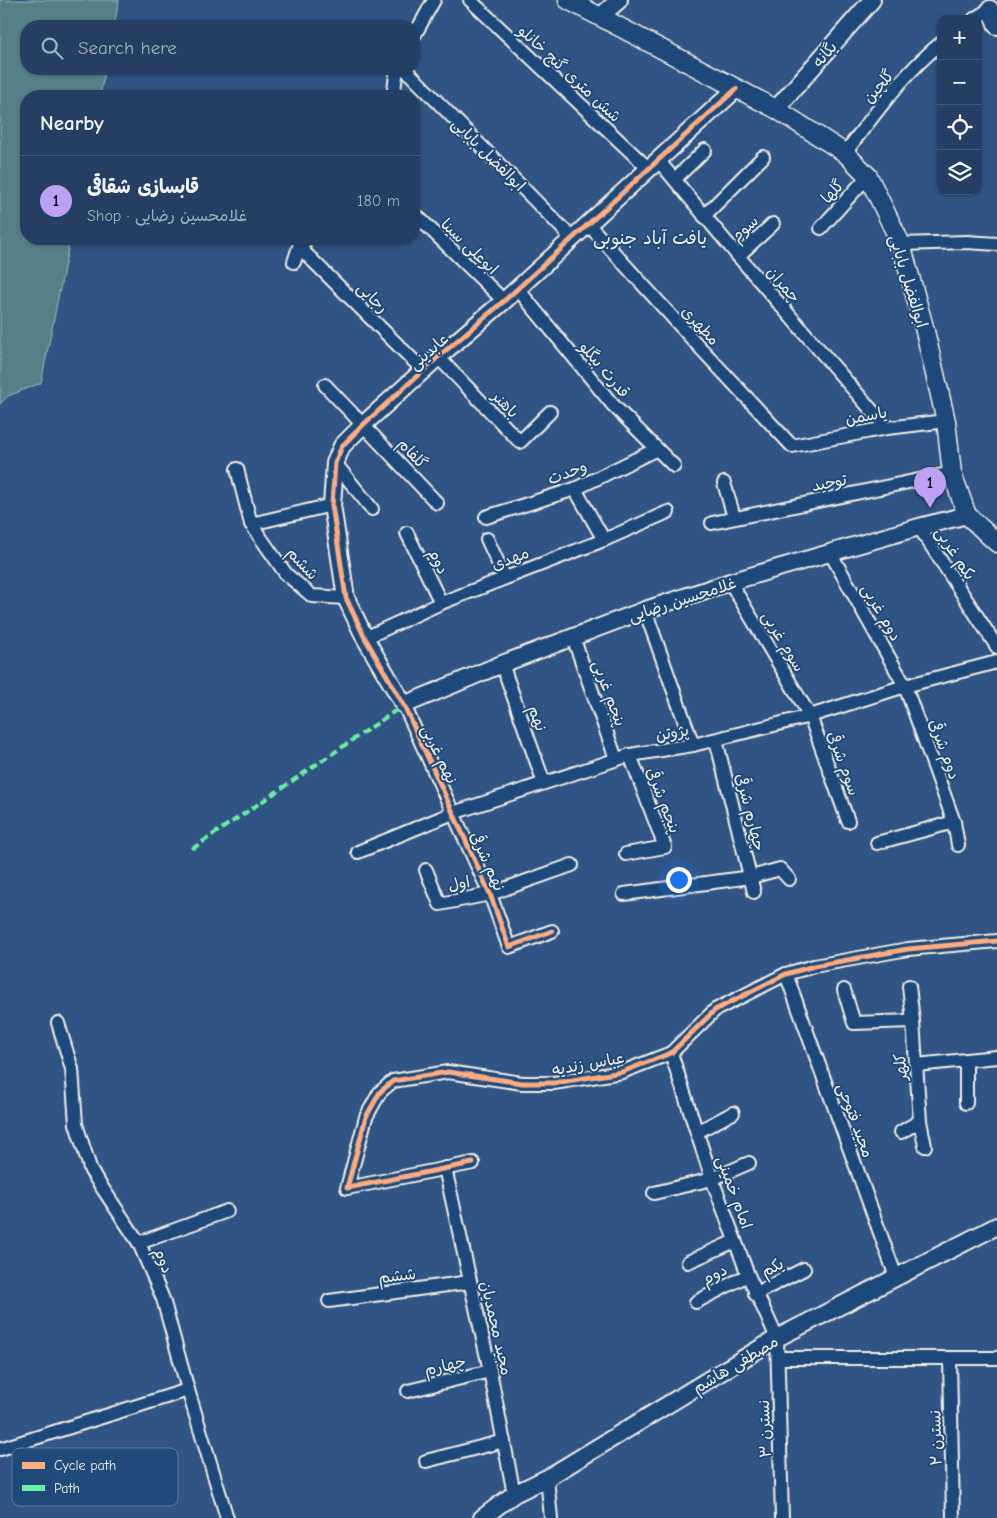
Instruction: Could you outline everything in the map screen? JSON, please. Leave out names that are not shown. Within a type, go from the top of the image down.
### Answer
[{"type":"main road","name":"ابوالفضل بابایی","points":[[568,0],[776,109],[845,153],[868,176],[901,244],[924,327],[946,421],[952,473],[967,515],[997,543]]},
{"type":"street","points":[[420,25],[434,0]]},
{"type":"street","name":"شش متری گنج خانلو","points":[[470,0],[654,164]]},
{"type":"street","points":[[601,16],[619,0]]},
{"type":"street","name":"یگانه","points":[[776,109],[872,0]]},
{"type":"street","points":[[980,15],[990,9],[997,26]]},
{"type":"street","name":"گلچین","points":[[845,153],[886,100],[937,46]]},
{"type":"street","points":[[394,90],[396,75]]},
{"type":"street","name":"ابوالفضل بابایی","points":[[411,75],[573,239]]},
{"type":"street","name":"عابدینی","points":[[404,705],[365,638],[346,598],[332,505],[335,463],[342,446],[438,357],[573,239],[736,89]]},
{"type":"street","points":[[674,180],[705,150]]},
{"type":"street","points":[[704,216],[763,157]]},
{"type":"street","name":"چمران","points":[[654,164],[674,180],[887,428]]},
{"type":"street","name":"گلها","points":[[820,228],[868,176]]},
{"type":"street","name":"ابوعلی سینا","points":[[420,219],[504,301]]},
{"type":"street","name":"مطهری","points":[[588,224],[792,446]]},
{"type":"street","name":"سوم","points":[[738,256],[772,224]]},
{"type":"street","points":[[901,244],[967,242],[997,244]]},
{"type":"street","points":[[294,262],[302,245]]},
{"type":"street","name":"رجایی","points":[[305,245],[424,371]]},
{"type":"street","name":"قدرت بیگلو","points":[[517,288],[612,404],[674,466]]},
{"type":"street","name":"باهنر","points":[[438,357],[520,442],[550,412]]},
{"type":"street","name":"گلفام","points":[[325,385],[437,503]]},
{"type":"street","name":"یاسمن","points":[[792,446],[887,428],[946,421]]},
{"type":"street","name":"وحدت","points":[[486,517],[575,489],[657,449]]},
{"type":"street","points":[[335,463],[372,510]]},
{"type":"street","name":"ششم","points":[[237,469],[251,524],[286,574],[312,596],[346,598]]},
{"type":"street","name":"توحید","points":[[712,523],[952,473]]},
{"type":"street","points":[[724,483],[734,517]]},
{"type":"street","points":[[575,489],[604,540]]},
{"type":"street","points":[[251,524],[332,505]]},
{"type":"street","name":"مهدی","points":[[365,638],[441,603],[604,540],[668,512]]},
{"type":"street","name":"غلامحسین رضایی","points":[[404,705],[502,664],[646,610],[730,582],[967,515]]},
{"type":"street","name":"یکم غربی","points":[[920,527],[997,647]]},
{"type":"street","name":"دوم","points":[[407,533],[441,603]]},
{"type":"street","points":[[487,539],[505,578]]},
{"type":"street","name":"دوم غربی","points":[[831,554],[905,686]]},
{"type":"street","name":"سوم غربی","points":[[730,582],[810,716]]},
{"type":"street","points":[[646,610],[693,745]]},
{"type":"street","name":"پنجم غربی","points":[[572,637],[616,759]]},
{"type":"street","name":"پژوتن","points":[[358,852],[453,813],[616,759],[716,740],[810,716],[905,686],[997,662]]},
{"type":"street","name":"نهم","points":[[502,664],[544,783]]},
{"type":"street","name":"دوم شرقی","points":[[905,686],[954,822],[958,845]]},
{"type":"street","name":"نهم غربی","points":[[404,705],[453,813]]},
{"type":"street","name":"سوم شرقی","points":[[810,716],[848,821]]},
{"type":"street","name":"چهارم شرقی","points":[[716,740],[754,892]]},
{"type":"street","name":"پنجم شرقی","points":[[626,854],[665,847],[630,755]]},
{"type":"street","name":"نهم شرقی","points":[[453,813],[490,894],[509,947],[552,931]]},
{"type":"street","points":[[877,843],[954,822]]},
{"type":"street","points":[[490,894],[572,865]]},
{"type":"street","points":[[624,894],[751,876],[780,869],[789,879]]},
{"type":"street","name":"اول","points":[[426,870],[440,904],[490,894]]},
{"type":"street","name":"عباس زندیه","points":[[445,1168],[347,1188],[366,1117],[380,1092],[393,1081],[448,1072],[522,1084],[554,1082],[622,1072],[671,1053],[715,1010],[786,974],[814,966],[908,950],[997,940]]},
{"type":"street","name":"مجید فتوحی","points":[[786,974],[896,1277]]},
{"type":"street","name":"کلهر","points":[[909,986],[920,1121],[926,1146]]},
{"type":"street","points":[[844,990],[854,1023],[913,1021]]},
{"type":"street","name":"دوم","points":[[58,1023],[72,1068],[76,1124],[91,1170],[139,1243],[163,1299],[226,1518]]},
{"type":"street","name":"امام خمینی","points":[[671,1053],[735,1241],[755,1294],[777,1338]]},
{"type":"street","points":[[916,1065],[997,1057]]},
{"type":"street","points":[[966,1061],[966,1103]]},
{"type":"street","points":[[697,1132],[733,1113]]},
{"type":"street","points":[[901,1132],[920,1121]]},
{"type":"street","points":[[445,1168],[473,1163]]},
{"type":"street","points":[[654,1193],[712,1178],[749,1163]]},
{"type":"street","name":"مجید محمدیان","points":[[445,1168],[490,1371],[514,1494]]},
{"type":"street","points":[[139,1243],[227,1212]]},
{"type":"street","name":"مصطفی هاشم","points":[[482,1518],[514,1494],[547,1478],[777,1338],[997,1226]]},
{"type":"street","points":[[688,1262],[735,1241]]},
{"type":"street","name":"یکم","points":[[755,1294],[804,1269]]},
{"type":"street","name":"دوم","points":[[696,1302],[748,1275]]},
{"type":"street","name":"ششم","points":[[329,1300],[470,1282]]},
{"type":"street","name":"نسترن ۳","points":[[777,1338],[782,1518]]},
{"type":"street","points":[[778,1358],[997,1358]]},
{"type":"street","name":"نسترن ۲","points":[[950,1358],[953,1518]]},
{"type":"street","name":"چهارم","points":[[408,1391],[490,1371]]},
{"type":"street","points":[[0,1449],[188,1390]]},
{"type":"street","points":[[426,1461],[504,1441]]},
{"type":"street","points":[[547,1478],[551,1518]]},
{"type":"green space","points":[[0,0],[119,0],[115,20],[20,20],[20,75],[104,75],[101,90],[20,90],[20,245],[69,245],[41,383],[8,396],[0,404]]},
{"type":"marked path","points":[[192,849],[404,705]]},
{"type":"cycle path","points":[[552,931],[509,947],[490,894],[404,705],[365,638],[346,598],[332,505],[335,463],[342,446],[364,424],[504,301],[736,89]]},
{"type":"cycle path","points":[[473,1163],[347,1188],[366,1117],[380,1092],[393,1081],[448,1072],[522,1083],[554,1083],[622,1072],[671,1053],[715,1010],[786,974],[814,966],[908,949],[997,941]]},
{"type":"place","name":"قابسازی شقاقی","points":[[930,508]]},
{"type":"district","name":"یافت آباد جنوبی","points":[[650,238]]}]
